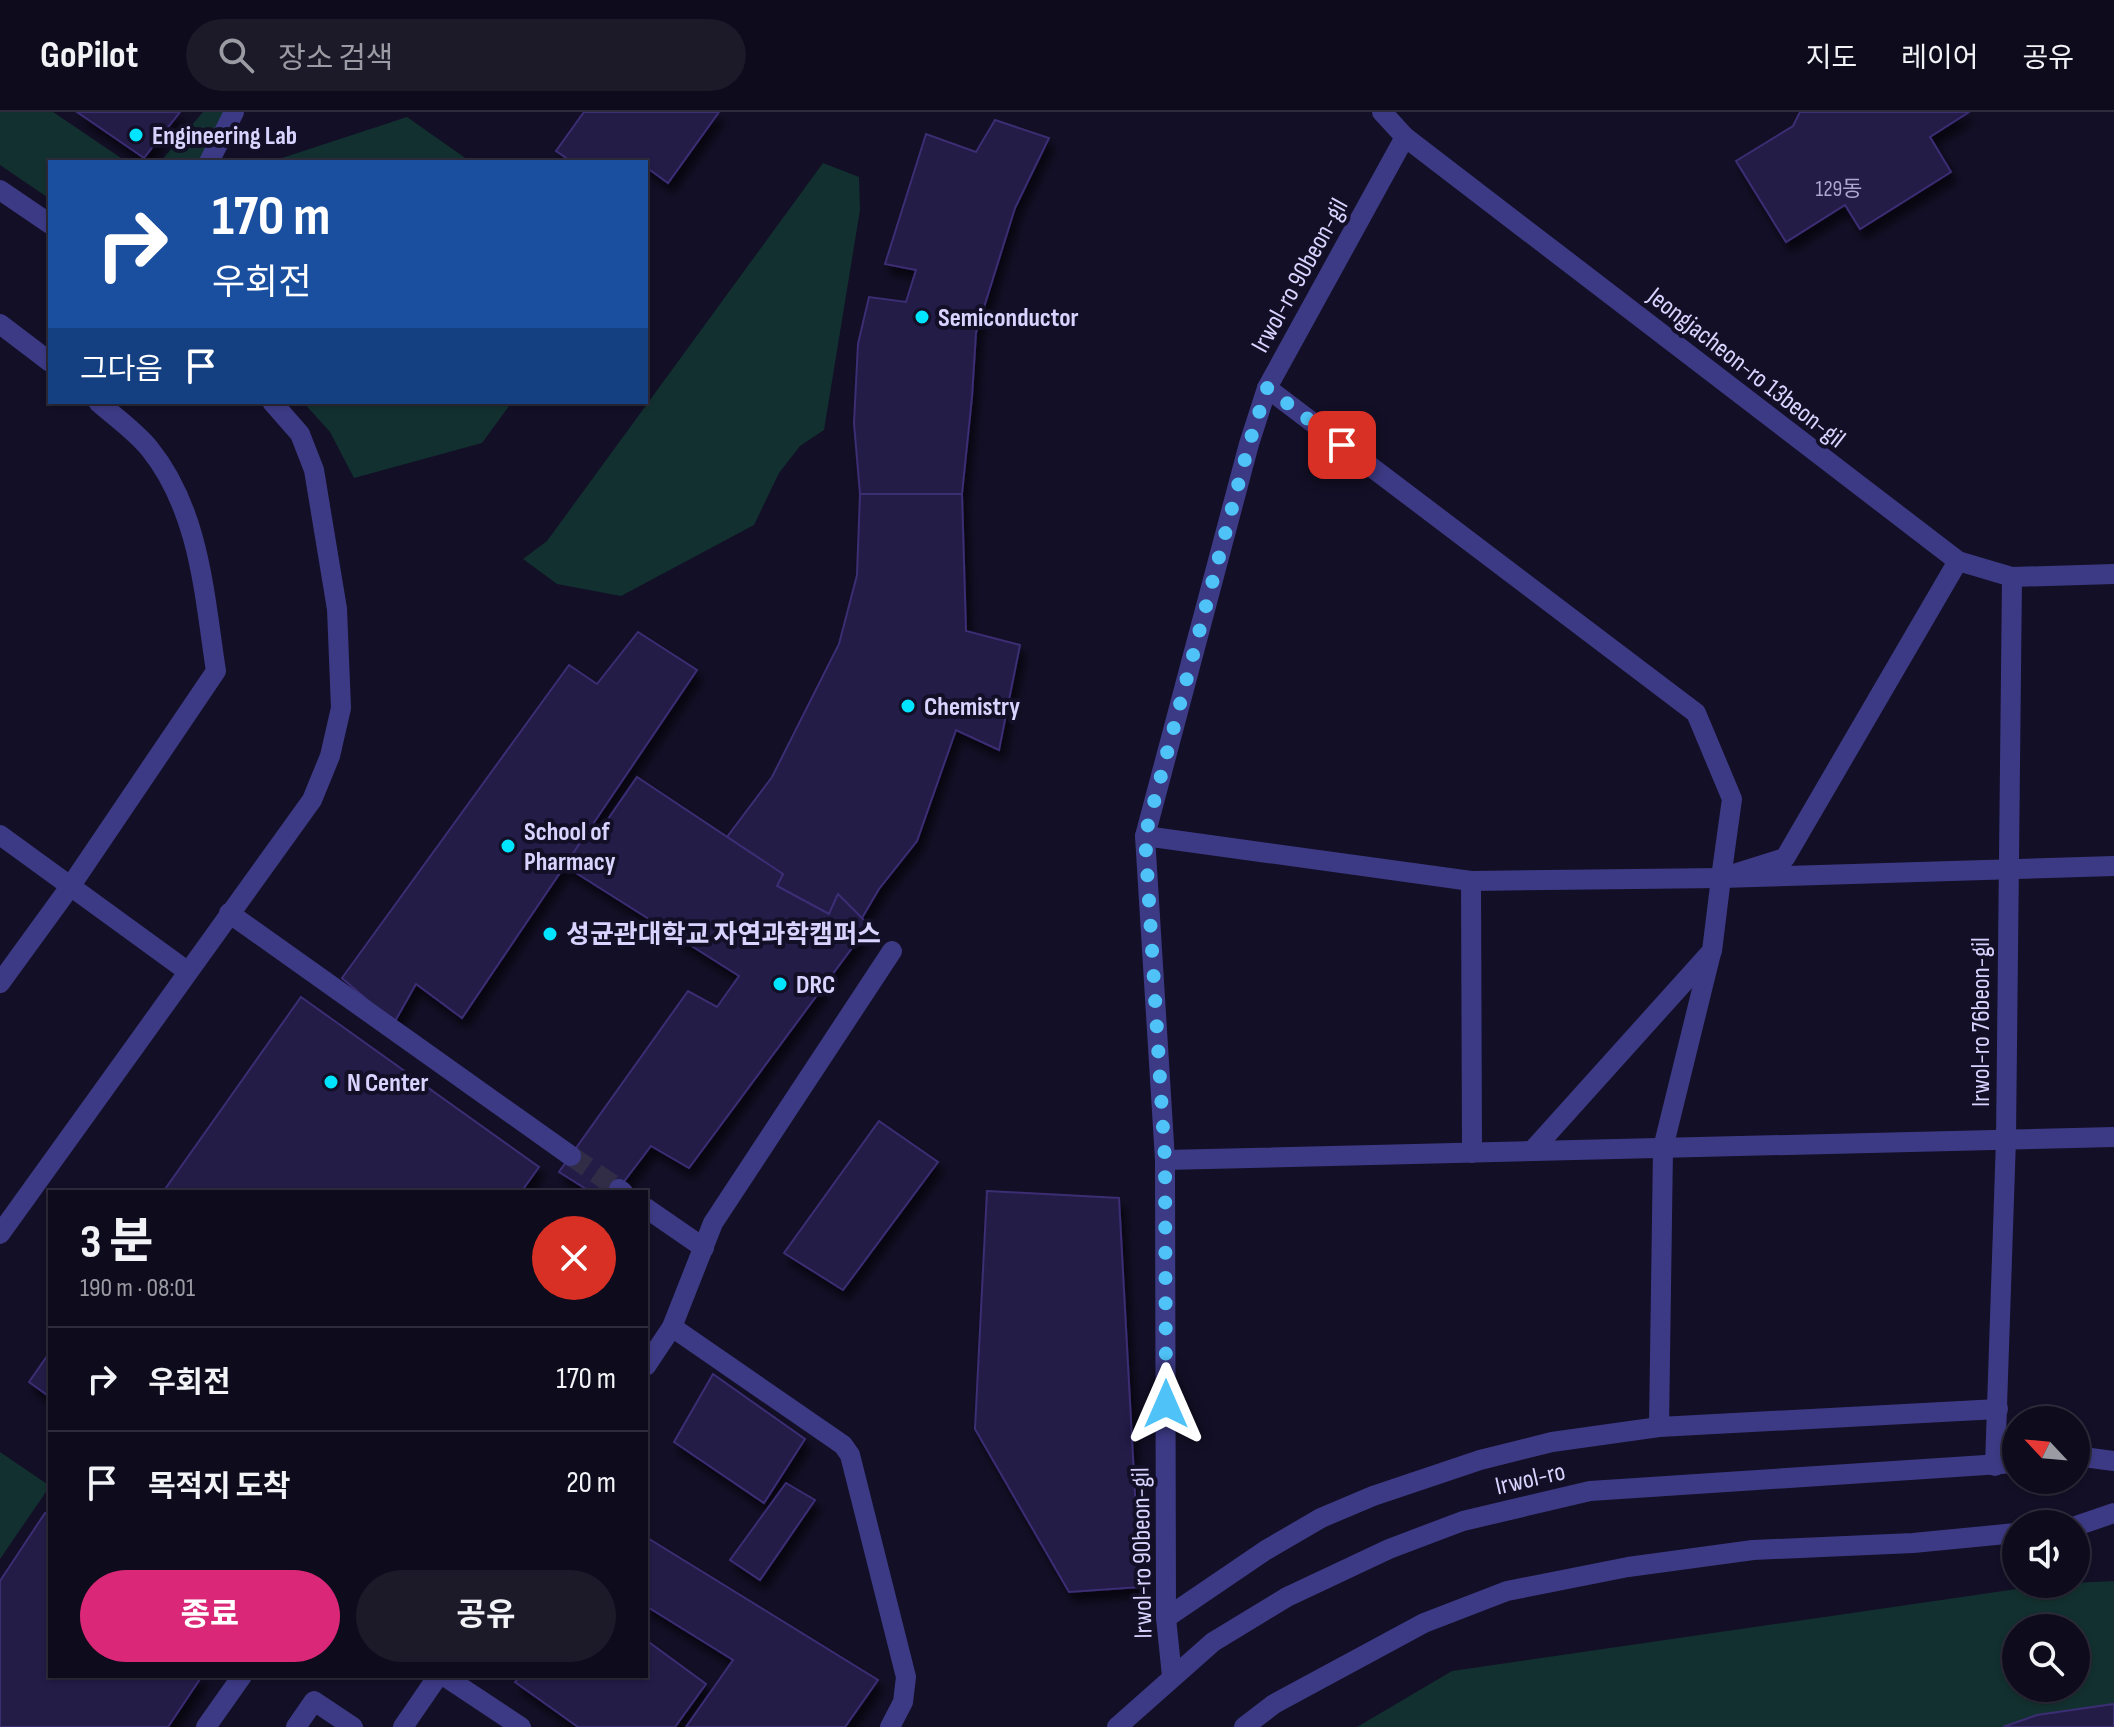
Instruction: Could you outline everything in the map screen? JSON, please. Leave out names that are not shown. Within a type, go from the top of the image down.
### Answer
[{"type":"street","points":[[210,160],[234,112]]},
{"type":"street","name":"Jeongjacheon-ro 13beon-gil","points":[[1382,112],[1405,137],[1958,561],[2012,577],[2114,574]]},
{"type":"street","name":"Irwol-ro 90beon-gil","points":[[1172,1676],[1166,1618],[1165,1160],[1145,836],[1249,444],[1267,388],[1405,137]]},
{"type":"street","points":[[0,190],[48,223]]},
{"type":"street","points":[[0,324],[48,360]]},
{"type":"street","points":[[1267,388],[1696,713],[1732,799],[1712,951],[1663,1148],[1659,1427]]},
{"type":"street","points":[[0,983],[72,884],[216,671],[197,547],[172,479],[147,445],[100,404]]},
{"type":"street","points":[[0,1234],[312,800],[330,756],[341,708],[337,609],[314,470],[300,434],[274,404]]},
{"type":"street","points":[[1721,878],[1785,858],[1958,561]]},
{"type":"street","name":"Irwol-ro 76beon-gil","points":[[2002,1436],[1998,1409],[2006,1139],[2012,577]]},
{"type":"street","points":[[0,835],[72,884],[187,971]]},
{"type":"street","points":[[1145,836],[1471,881],[1721,878],[2114,866]]},
{"type":"street","points":[[1471,881],[1472,1153]]},
{"type":"street","points":[[229,913],[571,1156]]},
{"type":"street","points":[[648,1363],[672,1327],[713,1223],[892,951]]},
{"type":"street","points":[[1532,1151],[1712,951]]},
{"type":"street","points":[[1165,1160],[2114,1137]]},
{"type":"street","points":[[648,1209],[704,1248]]},
{"type":"street","points":[[672,1327],[843,1445],[850,1455],[906,1677],[903,1702],[890,1727]]},
{"type":"street","name":"Irwol-ro","points":[[1166,1618],[1266,1550],[1321,1518],[1373,1496],[1480,1460],[1552,1442],[1659,1427],[1998,1409]]},
{"type":"street","points":[[2090,1458],[2114,1461]]},
{"type":"street","name":"Irwol-ro","points":[[1117,1727],[1213,1642],[1287,1597],[1389,1549],[1463,1521],[1590,1491],[2002,1464]]},
{"type":"street","points":[[2090,1521],[2114,1513]]},
{"type":"street","points":[[1244,1727],[1274,1704],[1424,1623],[1507,1591],[1628,1567],[1753,1550],[1913,1543],[2002,1534]]},
{"type":"street","points":[[206,1727],[241,1678]]},
{"type":"street","points":[[403,1727],[440,1678]]},
{"type":"street","points":[[444,1678],[521,1727]]},
{"type":"street","points":[[296,1727],[314,1701],[353,1727]]},
{"type":"green space","points":[[0,112],[53,112],[124,160],[48,160],[48,198],[0,165]]},
{"type":"green space","points":[[203,112],[229,112],[216,160],[162,160]]},
{"type":"green space","points":[[407,117],[468,160],[276,160]]},
{"type":"green space","points":[[823,163],[859,177],[860,210],[824,430],[800,446],[779,473],[754,525],[621,596],[557,584],[523,559],[547,541]]},
{"type":"green space","points":[[305,404],[511,404],[482,443],[354,478],[330,432]]},
{"type":"green space","points":[[0,1452],[48,1485],[48,1489],[0,1559]]},
{"type":"green space","points":[[2114,1581],[2114,1727],[1357,1727],[1452,1671],[2002,1591],[2002,1598],[2090,1598],[2090,1582]]},
{"type":"building","name":"Engineering Lab","points":[[77,112],[180,112],[144,158]]},
{"type":"building","points":[[584,112],[719,112],[668,183],[648,168],[648,160],[569,160],[556,151]]},
{"type":"building","points":[[1800,112],[1969,112],[1930,137],[1951,172],[1860,229],[1845,205],[1786,242],[1736,161],[1793,126]]},
{"type":"building","name":"Semiconductor","points":[[995,120],[1049,138],[1015,208],[976,333],[962,494],[860,494],[854,423],[858,344],[869,297],[906,302],[916,270],[885,264],[926,134],[976,152]]},
{"type":"building","name":"Chemistry","points":[[860,494],[962,494],[966,631],[1020,645],[999,750],[956,730],[917,841],[879,889],[862,918],[838,894],[829,914],[777,886],[783,874],[727,837],[772,777],[839,644],[857,575]]},
{"type":"building","name":"School of Pharmacy","points":[[638,632],[697,670],[462,1018],[416,984],[394,1023],[342,978],[569,665],[597,684]]},
{"type":"building","name":"DRC","points":[[637,777],[783,874],[777,886],[829,914],[838,894],[869,925],[689,1168],[651,1146],[618,1190],[588,1190],[559,1172],[688,991],[717,1007],[739,976],[565,866],[591,826],[599,832]]},
{"type":"building","name":"N Center","points":[[301,997],[539,1167],[522,1190],[164,1190]]},
{"type":"building","points":[[879,1121],[938,1162],[843,1290],[784,1253]]},
{"type":"building","points":[[987,1191],[1119,1198],[1140,1587],[1069,1592],[975,1429]]},
{"type":"building","points":[[48,1355],[48,1396],[29,1382]]},
{"type":"building","points":[[713,1374],[805,1439],[764,1503],[674,1442]]},
{"type":"building","points":[[786,1483],[815,1500],[760,1580],[730,1560]]},
{"type":"building","points":[[45,1513],[48,1515],[48,1678],[201,1678],[168,1727],[0,1727],[0,1581]]},
{"type":"building","points":[[648,1538],[878,1680],[845,1727],[686,1727],[733,1660],[648,1607]]},
{"type":"building","points":[[648,1641],[706,1684],[675,1727],[578,1727],[515,1682],[518,1678],[648,1678]]},
{"type":"building","points":[[2114,1704],[2114,1727],[2003,1727],[2037,1715]]},
{"type":"tunnel","points":[[571,1156],[619,1189]]},
{"type":"place","name":"Engineering Lab","points":[[136,135]]},
{"type":"place","name":"Semiconductor","points":[[922,317]]},
{"type":"place","name":"Chemistry","points":[[908,706]]},
{"type":"place","name":"School of Pharmacy","points":[[508,846]]},
{"type":"place","name":"성균관대학교 자연과학캠퍼스","points":[[550,934]]},
{"type":"place","name":"DRC","points":[[780,984]]},
{"type":"place","name":"N Center","points":[[331,1082]]},
{"type":"route","points":[[1166,1404],[1165,1160],[1145,836],[1249,444],[1267,388],[1342,445]]}]
